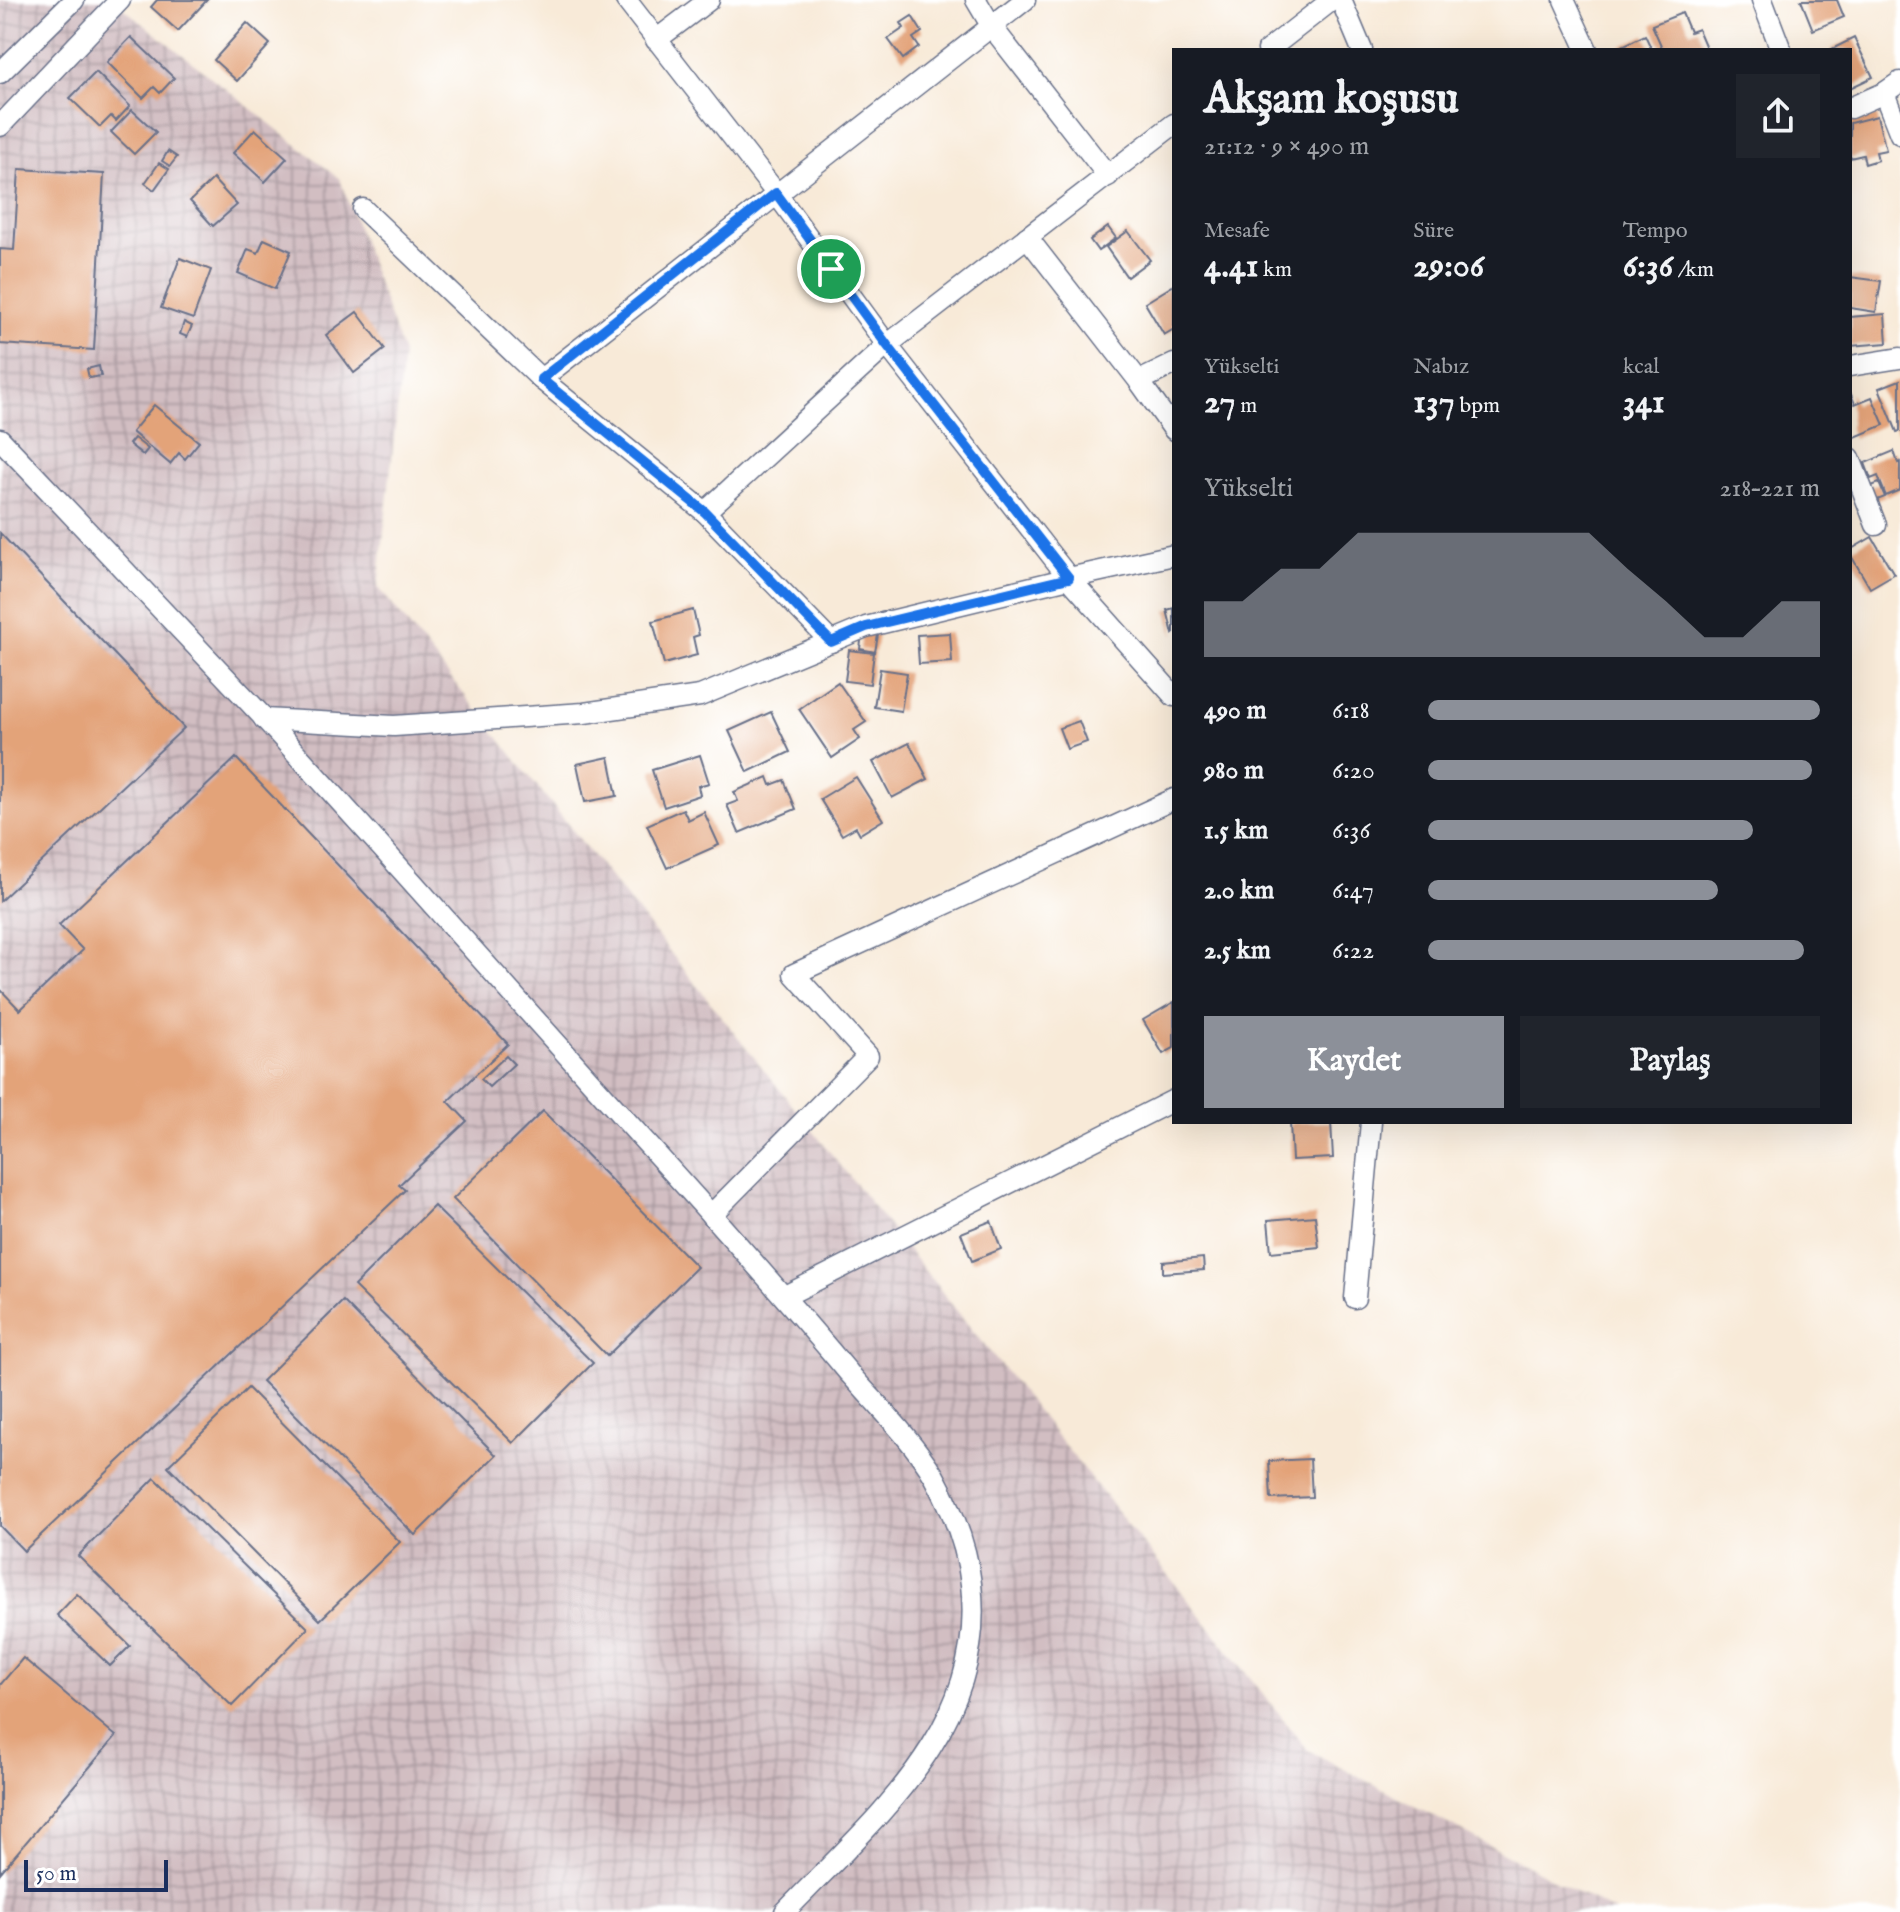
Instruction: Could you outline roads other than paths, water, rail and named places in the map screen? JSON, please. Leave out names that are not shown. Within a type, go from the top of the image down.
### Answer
[{"type":"street","points":[[0,73],[74,0]]},
{"type":"street","points":[[0,126],[120,0]]},
{"type":"street","points":[[626,0],[776,193],[887,345],[1069,578],[1172,694]]},
{"type":"street","points":[[656,40],[709,0]]},
{"type":"street","points":[[976,0],[992,27],[1108,176]]},
{"type":"street","points":[[541,379],[1025,0]]},
{"type":"street","points":[[1271,48],[1332,0]]},
{"type":"street","points":[[1341,0],[1361,48]]},
{"type":"street","points":[[1564,0],[1586,48]]},
{"type":"street","points":[[1762,0],[1780,48]]},
{"type":"street","points":[[1852,107],[1892,87],[1900,134]]},
{"type":"street","points":[[705,512],[887,345],[1172,126]]},
{"type":"street","points":[[363,209],[541,379],[705,512],[831,642]]},
{"type":"street","points":[[1027,237],[1172,427]]},
{"type":"street","points":[[1852,366],[1900,358]]},
{"type":"street","points":[[1139,381],[1172,365]]},
{"type":"street","points":[[0,439],[264,719],[785,1296],[914,1447],[949,1505],[963,1543],[971,1582],[973,1613],[970,1649],[961,1689],[944,1728],[902,1790],[785,1912]]},
{"type":"street","points":[[1852,463],[1876,525]]},
{"type":"street","points":[[264,719],[394,726],[584,713],[700,696],[866,627],[1172,555]]},
{"type":"street","points":[[711,1215],[868,1056],[794,974],[1172,800]]},
{"type":"street","points":[[785,1296],[1172,1101]]},
{"type":"street","points":[[1355,1298],[1371,1124]]}]
